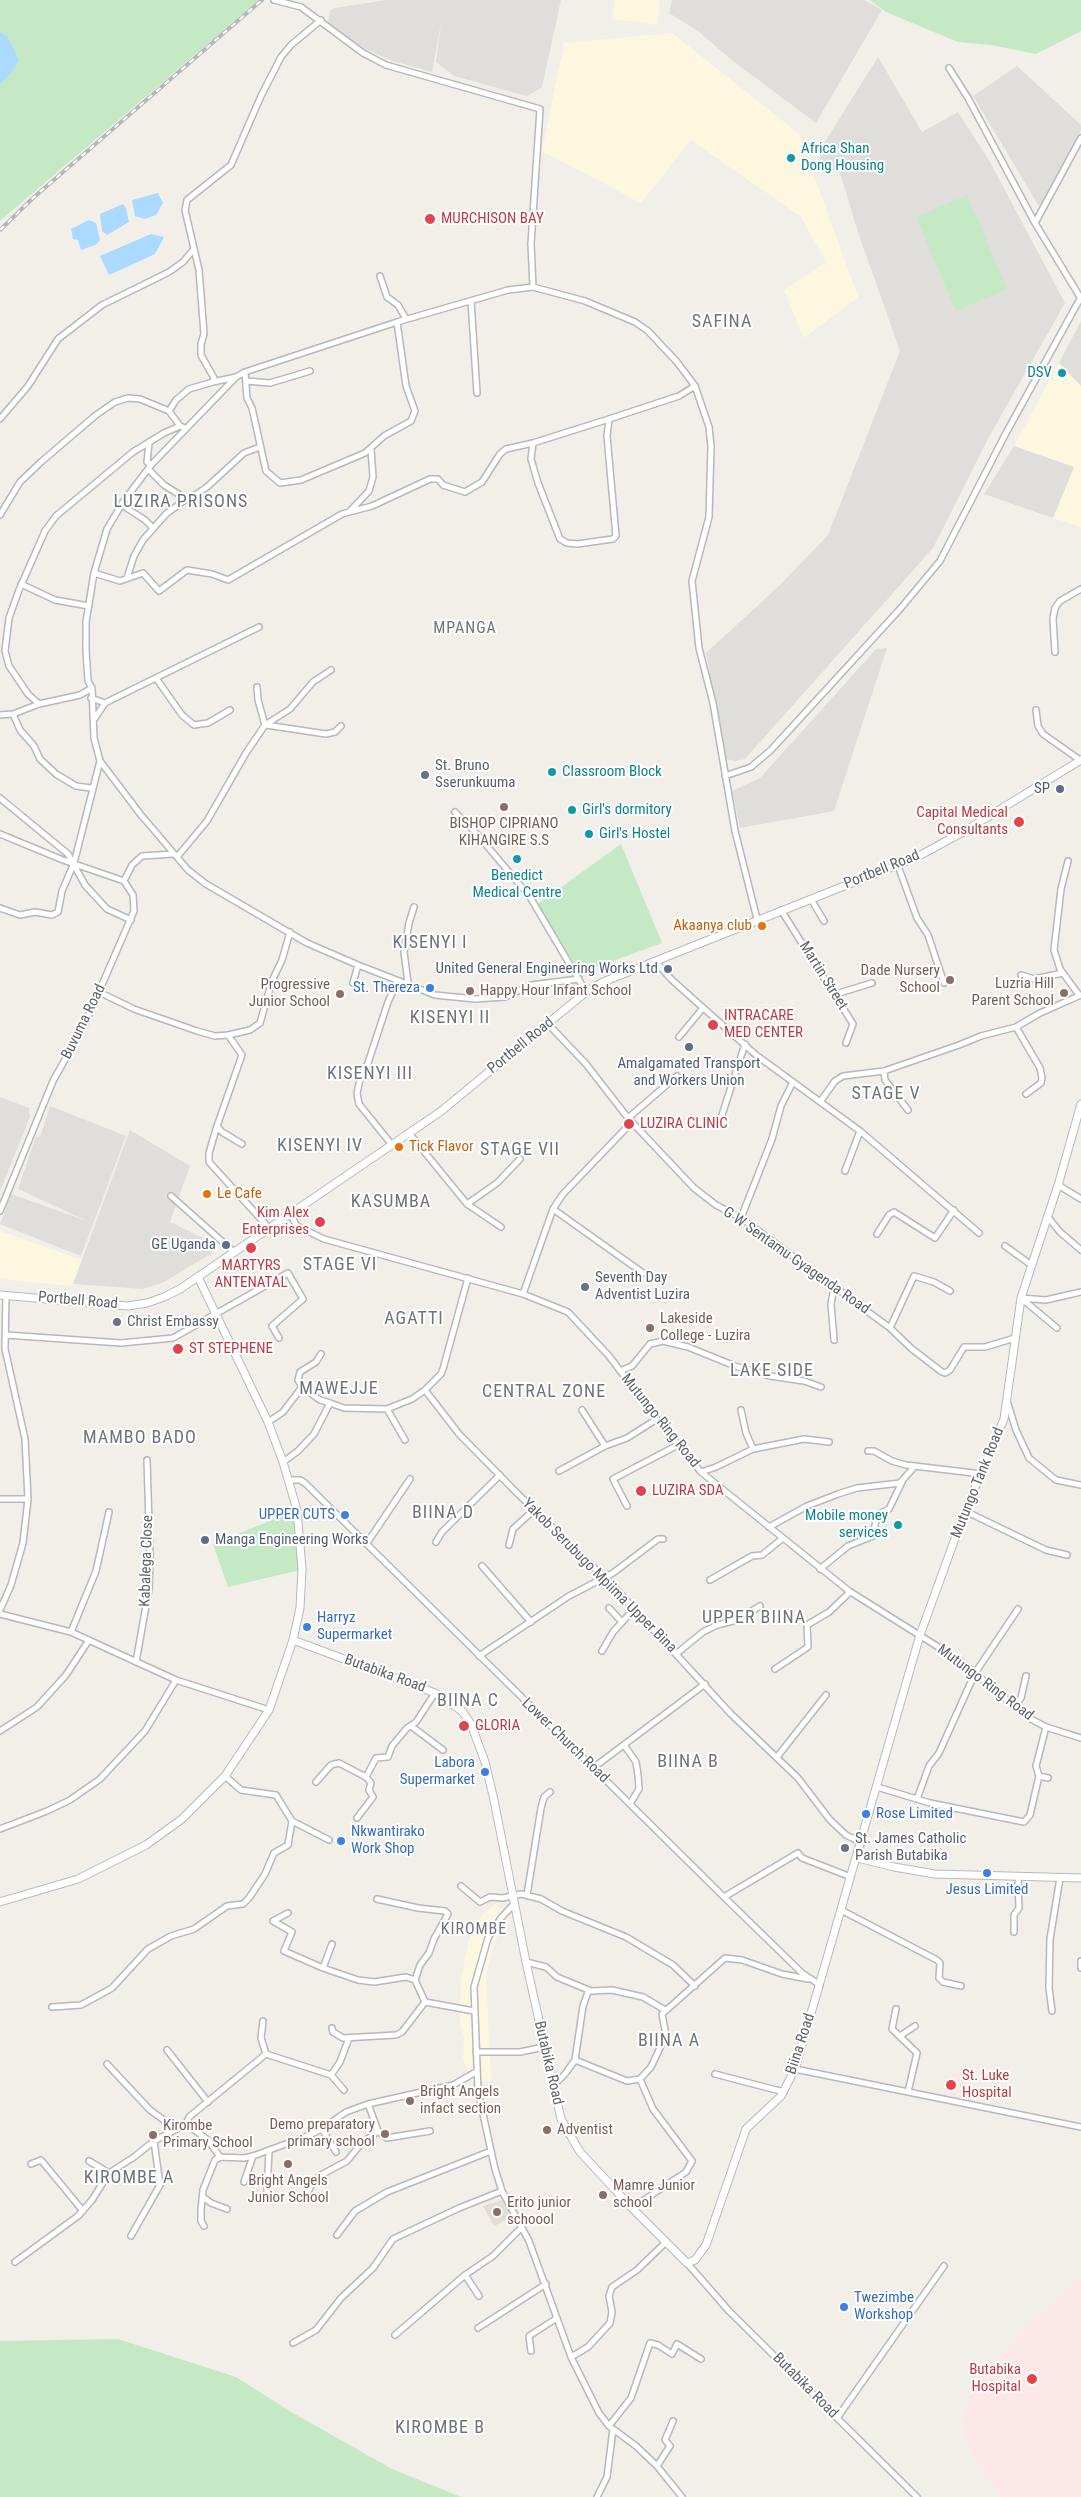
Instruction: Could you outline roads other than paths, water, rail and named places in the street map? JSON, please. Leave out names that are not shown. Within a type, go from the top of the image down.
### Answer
[{"type":"main road","name":"Portbell Road","points":[[3,1295],[128,1306],[147,1304],[164,1297],[198,1277],[409,1134],[457,1099],[586,992],[622,974],[811,899],[942,844],[1081,760]]},
{"type":"main road","name":"Mutungo Tank Road","points":[[858,1858],[920,1635],[965,1511],[1001,1428],[1008,1404],[1020,1298],[1058,1185],[1081,1104]]},
{"type":"main road","points":[[0,1902],[49,1890],[125,1857],[176,1824],[204,1800],[225,1776],[269,1710],[293,1640],[300,1608],[302,1569],[297,1510],[289,1480],[268,1422],[198,1277]]},
{"type":"main road","name":"Butabika Road","points":[[293,1640],[436,1693],[462,1711],[478,1738],[490,1781],[526,1962],[561,2119],[570,2138],[590,2164],[665,2243],[687,2262]]},
{"type":"main road","points":[[858,1858],[924,1873],[1081,1878]]},
{"type":"main road","name":"Biina Road","points":[[687,2262],[697,2259],[706,2245],[746,2130],[784,2092],[795,2069],[858,1858]]},
{"type":"street","points":[[274,0],[301,7],[363,53],[386,65],[540,109],[532,235],[533,287]]},
{"type":"street","points":[[213,382],[201,352],[204,334],[199,293],[199,270],[186,210],[187,200],[231,166],[261,96],[281,57],[291,45],[320,20]]},
{"type":"street","points":[[725,776],[751,767],[771,750],[900,609],[940,561],[1080,297],[1035,223],[968,98],[949,68]]},
{"type":"street","points":[[1035,223],[1081,138]]},
{"type":"street","points":[[0,419],[28,386],[58,339],[102,305],[169,272],[183,262],[194,249]]},
{"type":"street","points":[[380,276],[387,297],[398,305],[406,319]]},
{"type":"street","points":[[580,979],[531,985],[505,997],[475,999],[435,995],[408,984],[397,982],[307,943],[206,884],[188,870],[100,760],[94,738],[95,718],[91,698],[92,688],[88,681],[86,650],[89,606],[94,573],[107,528],[123,502],[183,427],[236,377],[245,372],[406,319],[508,290],[533,287],[585,301],[635,322],[648,331],[677,362],[695,386],[709,427],[711,446],[709,517],[694,572],[693,588],[699,648],[712,703],[735,831],[757,920]]},
{"type":"street","points":[[470,301],[476,393]]},
{"type":"street","points":[[245,372],[248,398],[266,471],[274,480],[284,483],[310,476],[371,449],[384,436],[408,424],[415,413],[406,386],[397,322]]},
{"type":"street","points":[[246,381],[270,383],[310,371]]},
{"type":"street","points":[[169,411],[176,400],[188,389],[236,377]]},
{"type":"street","points":[[94,573],[116,581],[143,573],[159,591],[187,570],[212,574],[228,580],[348,513],[372,506],[430,479],[438,479],[443,485],[465,492],[482,482],[504,450],[533,443],[679,396],[695,386]]},
{"type":"street","points":[[0,515],[20,482],[96,414],[116,402],[128,398],[140,399],[169,411],[183,427]]},
{"type":"street","points":[[533,443],[531,459],[560,539],[567,544],[577,544],[613,539],[616,536],[607,436],[609,419]]},
{"type":"street","points":[[39,704],[28,694],[9,666],[5,651],[9,618],[21,584],[45,531],[56,516],[118,463],[149,443],[183,427]]},
{"type":"street","points":[[149,443],[147,462],[150,467],[164,485],[185,500]]},
{"type":"street","points":[[127,578],[139,546],[153,528],[174,507],[185,500],[193,498],[244,453],[260,447]]},
{"type":"street","points":[[348,513],[369,491],[372,477],[371,449]]},
{"type":"street","points":[[174,507],[178,494]]},
{"type":"street","points":[[123,502],[125,507],[145,520],[153,528]]},
{"type":"street","points":[[21,584],[55,600],[89,606]]},
{"type":"street","points":[[1055,652],[1053,619],[1055,608],[1060,601],[1081,589]]},
{"type":"street","points":[[95,718],[105,703],[259,627]]},
{"type":"street","points":[[0,834],[124,881],[138,858],[148,855],[175,855],[207,821],[246,753],[265,725],[290,709],[313,682],[331,670]]},
{"type":"street","points":[[156,678],[182,715],[194,725],[208,724],[230,710]]},
{"type":"street","points":[[0,715],[13,714],[39,704],[80,695],[92,688]]},
{"type":"street","points":[[257,688],[258,700],[265,725]]},
{"type":"street","points":[[91,698],[105,703]]},
{"type":"street","points":[[1036,710],[1038,726],[1043,734],[1081,760]]},
{"type":"street","points":[[13,714],[20,730],[34,746],[40,759],[56,774],[76,786],[91,788]]},
{"type":"street","points":[[265,725],[326,734],[335,732],[341,726]]},
{"type":"street","points":[[0,908],[20,915],[35,912],[52,914],[58,912],[62,891],[74,863],[91,788],[100,760]]},
{"type":"street","points":[[0,798],[68,854],[85,885],[106,909],[131,920]]},
{"type":"street","points":[[455,812],[477,834],[530,897],[586,992]]},
{"type":"street","points":[[820,1102],[839,1078],[884,1071],[981,1036],[1016,1028],[1032,1017],[1080,995],[1057,963],[1054,950],[1061,889],[1068,861]]},
{"type":"street","points":[[897,864],[917,918],[928,935],[944,983]]},
{"type":"street","name":"Buvuma Road","points":[[0,1211],[54,1081],[85,1024],[131,920],[134,910],[133,895],[124,881]]},
{"type":"street","points":[[811,899],[824,921]]},
{"type":"street","points":[[408,984],[404,952],[414,907]]},
{"type":"street","name":"Martin Street","points":[[781,910],[854,1025],[846,1043]]},
{"type":"street","points":[[99,992],[121,1004],[168,1023],[215,1036],[228,1036],[250,1030],[260,1023],[272,981],[282,960],[290,932]]},
{"type":"street","points":[[655,961],[703,1008],[745,1044],[860,1132],[979,1233]]},
{"type":"street","points":[[353,983],[358,965]]},
{"type":"street","points":[[1021,975],[1034,979],[1063,973]]},
{"type":"street","points":[[392,1145],[359,1104],[357,1093],[361,1075],[368,1063],[388,1002],[397,982]]},
{"type":"street","points":[[836,994],[872,983]]},
{"type":"street","points":[[679,1038],[703,1008]]},
{"type":"street","name":"G W Sentamu Gyagenda Road","points":[[548,1024],[586,1064],[630,1120],[694,1188],[716,1206],[741,1218],[890,1328],[912,1350],[946,1373],[950,1370],[964,1347],[985,1347],[1015,1338]]},
{"type":"street","points":[[1016,1028],[1040,1068],[1042,1078],[1041,1083],[1026,1094]]},
{"type":"street","points":[[228,1036],[242,1055],[217,1126],[209,1153],[209,1162],[269,1228]]},
{"type":"street","points":[[722,1115],[745,1044]]},
{"type":"street","points":[[884,1071],[886,1080],[908,1110]]},
{"type":"street","points":[[522,1294],[553,1209],[563,1194],[630,1120],[677,1076]]},
{"type":"street","points":[[741,1218],[772,1139],[781,1106],[793,1082]]},
{"type":"street","points":[[217,1126],[222,1132],[242,1144]]},
{"type":"street","points":[[845,1171],[860,1132]]},
{"type":"street","points":[[409,1134],[466,1204],[501,1227]]},
{"type":"street","points":[[466,1204],[497,1183],[520,1159]]},
{"type":"street","points":[[1058,1185],[1081,1199]]},
{"type":"street","points":[[171,1196],[234,1252]]},
{"type":"street","points":[[553,1209],[643,1273]]},
{"type":"street","points":[[877,1234],[889,1215],[894,1212],[935,1238],[954,1210]]},
{"type":"street","name":"Mutungo Ring Road","points":[[290,1214],[297,1226],[324,1239],[522,1294],[568,1312],[579,1322],[620,1371],[657,1420],[701,1472],[850,1592],[959,1660],[1014,1707],[1046,1727],[1081,1738]]},
{"type":"street","points":[[1047,1216],[1060,1232],[1081,1250]]},
{"type":"street","points":[[1005,1246],[1030,1264]]},
{"type":"street","points":[[6,1334],[121,1343],[146,1342],[179,1336],[288,1274],[303,1299],[272,1326],[279,1338]]},
{"type":"street","points":[[890,1328],[914,1276],[934,1282],[950,1291]]},
{"type":"street","points":[[321,1354],[316,1362],[300,1372],[298,1380],[302,1387],[320,1400],[344,1408],[387,1409],[412,1400],[441,1374],[468,1278]]},
{"type":"street","points":[[834,1287],[831,1304],[834,1340]]},
{"type":"street","points":[[1020,1298],[1046,1300],[1081,1292]]},
{"type":"street","points":[[0,1610],[11,1585],[23,1543],[28,1499],[24,1439],[5,1349],[6,1334],[3,1295]]},
{"type":"street","points":[[1020,1298],[1057,1328]]},
{"type":"street","points":[[620,1371],[632,1366],[650,1344],[664,1341],[688,1347],[742,1368],[770,1376],[804,1381],[821,1387]]},
{"type":"street","points":[[268,1422],[283,1412],[302,1387]]},
{"type":"street","name":"Yakob Serubugo Mpiima Upper Bina","points":[[425,1390],[459,1434],[635,1608],[731,1714],[804,1785],[838,1827],[852,1839],[862,1843]]},
{"type":"street","points":[[283,1462],[298,1451],[314,1434],[330,1403]]},
{"type":"street","points":[[1008,1404],[1016,1430],[1029,1458],[1056,1480],[1081,1485]]},
{"type":"street","points":[[387,1409],[405,1440]]},
{"type":"street","points":[[582,1410],[605,1446]]},
{"type":"street","points":[[741,1410],[746,1433],[753,1449]]},
{"type":"street","points":[[559,1471],[605,1446],[627,1438],[657,1420]]},
{"type":"street","points":[[701,1472],[753,1449],[804,1439],[829,1442]]},
{"type":"street","points":[[627,1506],[613,1479],[678,1444]]},
{"type":"street","points":[[868,1450],[874,1451],[892,1461],[915,1466],[982,1474]]},
{"type":"street","name":"Kabalega Close","points":[[136,1662],[149,1589],[147,1460]]},
{"type":"street","points":[[820,1569],[848,1546],[873,1536],[877,1515],[889,1510],[902,1482],[915,1466]]},
{"type":"street","points":[[436,1542],[442,1532],[500,1475]]},
{"type":"street","points":[[367,1543],[410,1479]]},
{"type":"street","name":"Lower Church Road","points":[[289,1480],[300,1480],[305,1483],[724,1897],[810,1979],[820,1985]]},
{"type":"street","points":[[769,1527],[807,1506],[838,1494],[857,1488],[902,1482]]},
{"type":"street","points":[[0,1499],[28,1499]]},
{"type":"street","points":[[509,1545],[513,1529],[535,1508]]},
{"type":"street","points":[[965,1511],[1046,1550],[1067,1555]]},
{"type":"street","points":[[71,1632],[96,1571],[109,1512]]},
{"type":"street","points":[[710,1580],[752,1556],[762,1555],[783,1538]]},
{"type":"street","points":[[479,1656],[569,1596],[604,1578],[658,1539],[663,1540]]},
{"type":"street","points":[[482,1566],[531,1622]]},
{"type":"street","points":[[775,1670],[808,1647],[807,1625],[829,1612],[850,1592]]},
{"type":"street","points":[[676,1654],[702,1632],[717,1624],[738,1620],[760,1606]]},
{"type":"street","points":[[609,1608],[622,1622]]},
{"type":"street","points":[[602,1650],[622,1622],[635,1608]]},
{"type":"street","points":[[916,1799],[929,1766],[939,1753],[975,1673],[1018,1609]]},
{"type":"street","points":[[0,1614],[71,1632],[176,1680],[269,1710]]},
{"type":"street","points":[[0,1731],[38,1707],[66,1675],[89,1640]]},
{"type":"street","points":[[1014,1707],[1021,1698],[1026,1676]]},
{"type":"street","points":[[0,1829],[70,1800],[100,1779],[145,1731],[176,1680]]},
{"type":"street","points":[[593,1768],[705,1684]]},
{"type":"street","points":[[366,1776],[375,1759],[388,1757],[392,1746],[411,1726],[436,1693]]},
{"type":"street","points":[[777,1757],[826,1695]]},
{"type":"street","points":[[411,1726],[443,1750]]},
{"type":"street","points":[[877,1788],[916,1799],[1024,1822],[1028,1820],[1030,1815],[1039,1776],[1036,1766],[1046,1727]]},
{"type":"street","points":[[624,1744],[636,1762],[638,1774],[639,1789],[630,1804]]},
{"type":"street","points":[[316,1782],[332,1765],[339,1763],[366,1776],[370,1783],[369,1790],[373,1797],[357,1818]]},
{"type":"street","points":[[225,1776],[240,1790],[276,1795],[292,1821],[330,1840]]},
{"type":"street","points":[[1039,1776],[1048,1778]]},
{"type":"street","points":[[527,1895],[541,1808],[544,1797],[550,1792]]},
{"type":"street","points":[[52,2007],[81,2005],[94,1998],[112,1988],[148,1948],[171,1936],[194,1929],[227,1906],[243,1904],[265,1874],[274,1853],[288,1845],[292,1821]]},
{"type":"street","points":[[724,1897],[798,1853],[802,1858],[851,1877]]},
{"type":"street","points":[[1014,1932],[1014,1915],[1019,1908],[1018,1877]]},
{"type":"street","points":[[1052,2011],[1049,1988],[1050,1939],[1060,1878]]},
{"type":"street","points":[[461,1886],[480,1902],[490,1897],[527,1895],[542,1899],[562,1911],[626,1937],[673,1965],[696,1986]]},
{"type":"street","points":[[377,1899],[418,1908],[445,1911],[448,1914],[434,1939],[429,1953],[420,1965],[415,1980],[425,2002]]},
{"type":"street","points":[[514,1904],[495,1926],[484,1949],[474,1987],[478,2091],[502,2191],[522,2227],[546,2284],[571,2357],[599,2413],[611,2428],[636,2446],[657,2466],[679,2496]]},
{"type":"street","points":[[841,1910],[937,1960],[940,1963],[939,1978],[943,1982],[961,1986]]},
{"type":"street","points":[[288,1913],[273,1921],[292,1932],[284,1951],[323,1968],[358,1980],[374,1982],[404,1978],[415,1980]]},
{"type":"street","points":[[323,1968],[332,1944]]},
{"type":"street","points":[[574,2060],[627,2081],[640,2079],[651,2067],[666,2034],[661,2018],[666,2010],[696,1986],[721,1962],[729,1958],[742,1960],[782,1974],[810,1979]]},
{"type":"street","points":[[1081,1961],[1081,1968]]},
{"type":"street","points":[[526,1962],[546,1967],[557,1977],[591,1991],[612,1990],[643,1997],[666,2010]]},
{"type":"street","points":[[552,2083],[558,2081],[565,2074],[574,2060],[582,2006],[588,1992],[591,1991]]},
{"type":"street","points":[[425,2002],[474,2011]]},
{"type":"street","points":[[332,2028],[333,2032],[343,2038],[399,2034],[425,2002]]},
{"type":"street","points":[[896,2009],[892,2029],[917,2053],[908,2092]]},
{"type":"street","points":[[263,2021],[261,2038],[266,2054]]},
{"type":"street","points":[[900,2036],[915,2026]]},
{"type":"street","points":[[331,2075],[340,2062],[349,2038]]},
{"type":"street","points":[[476,2052],[520,2052],[544,2047]]},
{"type":"street","points":[[167,2050],[208,2102]]},
{"type":"street","points":[[266,2054],[331,2075],[344,2090]]},
{"type":"street","points":[[16,2262],[83,2211],[98,2193],[108,2173],[134,2157],[154,2141],[186,2124],[190,2117],[266,2054]]},
{"type":"street","points":[[107,2064],[150,2110],[176,2129]]},
{"type":"street","points":[[795,2069],[1081,2127]]},
{"type":"street","points":[[204,2226],[201,2221],[203,2197],[214,2163],[220,2157],[244,2158],[253,2156],[322,2129],[346,2112],[368,2104],[453,2085],[476,2072]]},
{"type":"street","points":[[715,2074],[784,2092]]},
{"type":"street","points":[[632,2208],[686,2172],[692,2161],[653,2109],[640,2079]]},
{"type":"street","points":[[368,2104],[378,2132],[391,2139],[430,2131]]},
{"type":"street","points":[[186,2124],[208,2140],[220,2157]]},
{"type":"street","points":[[322,2129],[336,2152]]},
{"type":"street","points":[[306,2197],[312,2183],[320,2175],[347,2161],[360,2145],[378,2132]]},
{"type":"street","points":[[131,2236],[160,2185],[154,2141]]},
{"type":"street","points":[[267,2193],[269,2150]]},
{"type":"street","points":[[337,2235],[355,2211],[387,2192],[491,2151]]},
{"type":"street","points":[[244,2182],[253,2156]]},
{"type":"street","points":[[30,2164],[41,2160],[83,2211]]},
{"type":"street","points":[[89,2161],[108,2173]]},
{"type":"street","points":[[293,2343],[316,2330],[341,2298],[373,2268],[393,2239],[458,2208],[502,2191]]},
{"type":"street","points":[[203,2197],[211,2203],[227,2209]]},
{"type":"street","points":[[395,2335],[465,2275],[493,2256],[522,2227]]},
{"type":"street","points":[[571,2357],[588,2347],[610,2323],[612,2312],[609,2296],[612,2287],[637,2270],[665,2243]]},
{"type":"street","name":"Butabika Road","points":[[687,2262],[729,2311],[917,2497]]},
{"type":"street","points":[[837,2418],[944,2266]]},
{"type":"street","points":[[465,2275],[479,2296]]},
{"type":"street","points":[[478,2328],[546,2284]]},
{"type":"street","points":[[531,2351],[529,2336],[557,2318]]},
{"type":"street","points":[[597,2497],[608,2477],[611,2428],[630,2398],[650,2343],[658,2345],[672,2354],[678,2344],[700,2359]]},
{"type":"street","points":[[657,2466],[670,2446],[666,2440],[674,2421]]},
{"type":"water","points":[[0,32],[7,36],[19,60],[10,75],[0,85]]},
{"type":"water","points":[[158,193],[163,203],[156,215],[145,219],[135,216],[132,200]]},
{"type":"water","points":[[123,204],[126,208],[129,222],[107,235],[102,231],[100,214]]},
{"type":"water","points":[[89,220],[96,223],[100,240],[95,245],[81,250],[78,240],[73,239],[71,229]]},
{"type":"water","points":[[151,234],[164,237],[155,254],[109,275],[100,256]]},
{"type":"railway","points":[[0,230],[33,198],[262,0]]},
{"type":"place","name":"Africa Shan Dong Housing","points":[[791,158]]},
{"type":"place","name":"MURCHISON BAY","points":[[430,219]]},
{"type":"place","name":"DSV","points":[[1062,373]]},
{"type":"place","name":"Classroom Block","points":[[552,772]]},
{"type":"place","name":"St. Bruno Sserunkuuma","points":[[425,775]]},
{"type":"place","name":"SP","points":[[1060,789]]},
{"type":"place","name":"BISHOP CIPRIANO KIHANGIRE S.S","points":[[504,807]]},
{"type":"place","name":"Girl's dormitory","points":[[572,810]]},
{"type":"place","name":"Capital Medical Consultants","points":[[1019,822]]},
{"type":"place","name":"Girl's Hostel","points":[[589,834]]},
{"type":"place","name":"Benedict Medical Centre","points":[[517,859]]},
{"type":"place","name":"Akaanya club","points":[[762,926]]},
{"type":"place","name":"United General Engineering Works Ltd","points":[[668,969]]},
{"type":"place","name":"Dade Nursery School","points":[[950,980]]},
{"type":"place","name":"St. Thereza","points":[[430,988]]},
{"type":"place","name":"Happy Hour Infant School","points":[[470,991]]},
{"type":"place","name":"Luzria Hill Parent School","points":[[1064,993]]},
{"type":"place","name":"Progressive Junior School","points":[[340,994]]},
{"type":"place","name":"INTRACARE MED CENTER","points":[[713,1025]]},
{"type":"place","name":"Amalgamated Transport and Workers Union","points":[[689,1047]]},
{"type":"place","name":"LUZIRA CLINIC","points":[[629,1124]]},
{"type":"place","name":"Tick Flavor","points":[[399,1147]]},
{"type":"place","name":"Le Cafe","points":[[207,1194]]},
{"type":"place","name":"Kim Alex Enterprises","points":[[320,1222]]},
{"type":"place","name":"GE Uganda","points":[[226,1245]]},
{"type":"place","name":"MARTYRS ANTENATAL","points":[[251,1248]]},
{"type":"place","name":"Seventh Day Adventist Luzira","points":[[585,1287]]},
{"type":"place","name":"Christ Embassy","points":[[117,1322]]},
{"type":"place","name":"Lakeside College - Luzira","points":[[650,1328]]},
{"type":"place","name":"ST STEPHENE","points":[[178,1349]]},
{"type":"place","name":"LUZIRA SDA","points":[[641,1491]]},
{"type":"place","name":"UPPER CUTS","points":[[345,1515]]},
{"type":"place","name":"Mobile money services","points":[[898,1525]]},
{"type":"place","name":"Manga Engineering Works","points":[[205,1540]]},
{"type":"place","name":"Harryz Supermarket","points":[[307,1627]]},
{"type":"place","name":"GLORIA","points":[[464,1726]]},
{"type":"place","name":"Labora Supermarket","points":[[485,1772]]},
{"type":"place","name":"Rose Limited","points":[[866,1814]]},
{"type":"place","name":"Nkwantirako Work Shop","points":[[341,1841]]},
{"type":"place","name":"St. James Catholic Parish Butabika","points":[[845,1848]]},
{"type":"place","name":"Jesus Limited","points":[[987,1873]]},
{"type":"place","name":"St. Luke Hospital","points":[[951,2085]]},
{"type":"place","name":"Bright Angels infact section","points":[[410,2101]]},
{"type":"place","name":"Adventist","points":[[547,2130]]},
{"type":"place","name":"Demo preparatory primary school","points":[[385,2134]]},
{"type":"place","name":"Kirombe Primary School","points":[[153,2135]]},
{"type":"place","name":"Bright Angels Junior School","points":[[288,2164]]},
{"type":"place","name":"Mamre Junior school","points":[[603,2195]]},
{"type":"place","name":"Erito junior schoool","points":[[497,2212]]},
{"type":"place","name":"Twezimbe Workshop","points":[[844,2307]]},
{"type":"place","name":"Butabika Hospital","points":[[1032,2379]]},
{"type":"district","name":"SAFINA","points":[[722,322]]},
{"type":"district","name":"LUZIRA PRISONS","points":[[181,502]]},
{"type":"district","name":"MPANGA","points":[[465,629]]},
{"type":"district","name":"KISENYI I","points":[[430,943]]},
{"type":"district","name":"KISENYI II","points":[[450,1018]]},
{"type":"district","name":"KISENYI III","points":[[370,1074]]},
{"type":"district","name":"STAGE V","points":[[886,1094]]},
{"type":"district","name":"KISENYI IV","points":[[320,1146]]},
{"type":"district","name":"STAGE VII","points":[[520,1150]]},
{"type":"district","name":"KASUMBA","points":[[391,1202]]},
{"type":"district","name":"STAGE VI","points":[[340,1265]]},
{"type":"district","name":"AGATTI","points":[[414,1319]]},
{"type":"district","name":"LAKE SIDE","points":[[772,1371]]},
{"type":"district","name":"MAWEJJE","points":[[339,1389]]},
{"type":"district","name":"CENTRAL ZONE","points":[[544,1392]]},
{"type":"district","name":"MAMBO BADO","points":[[140,1438]]},
{"type":"district","name":"BIINA D","points":[[443,1513]]},
{"type":"district","name":"UPPER BIINA","points":[[754,1618]]},
{"type":"district","name":"BIINA C","points":[[468,1701]]},
{"type":"district","name":"BIINA B","points":[[688,1762]]},
{"type":"district","name":"KIROMBE","points":[[474,1930]]},
{"type":"district","name":"BIINA A","points":[[669,2041]]},
{"type":"district","name":"KIROMBE A","points":[[129,2178]]},
{"type":"district","name":"KIROMBE B","points":[[440,2428]]}]
